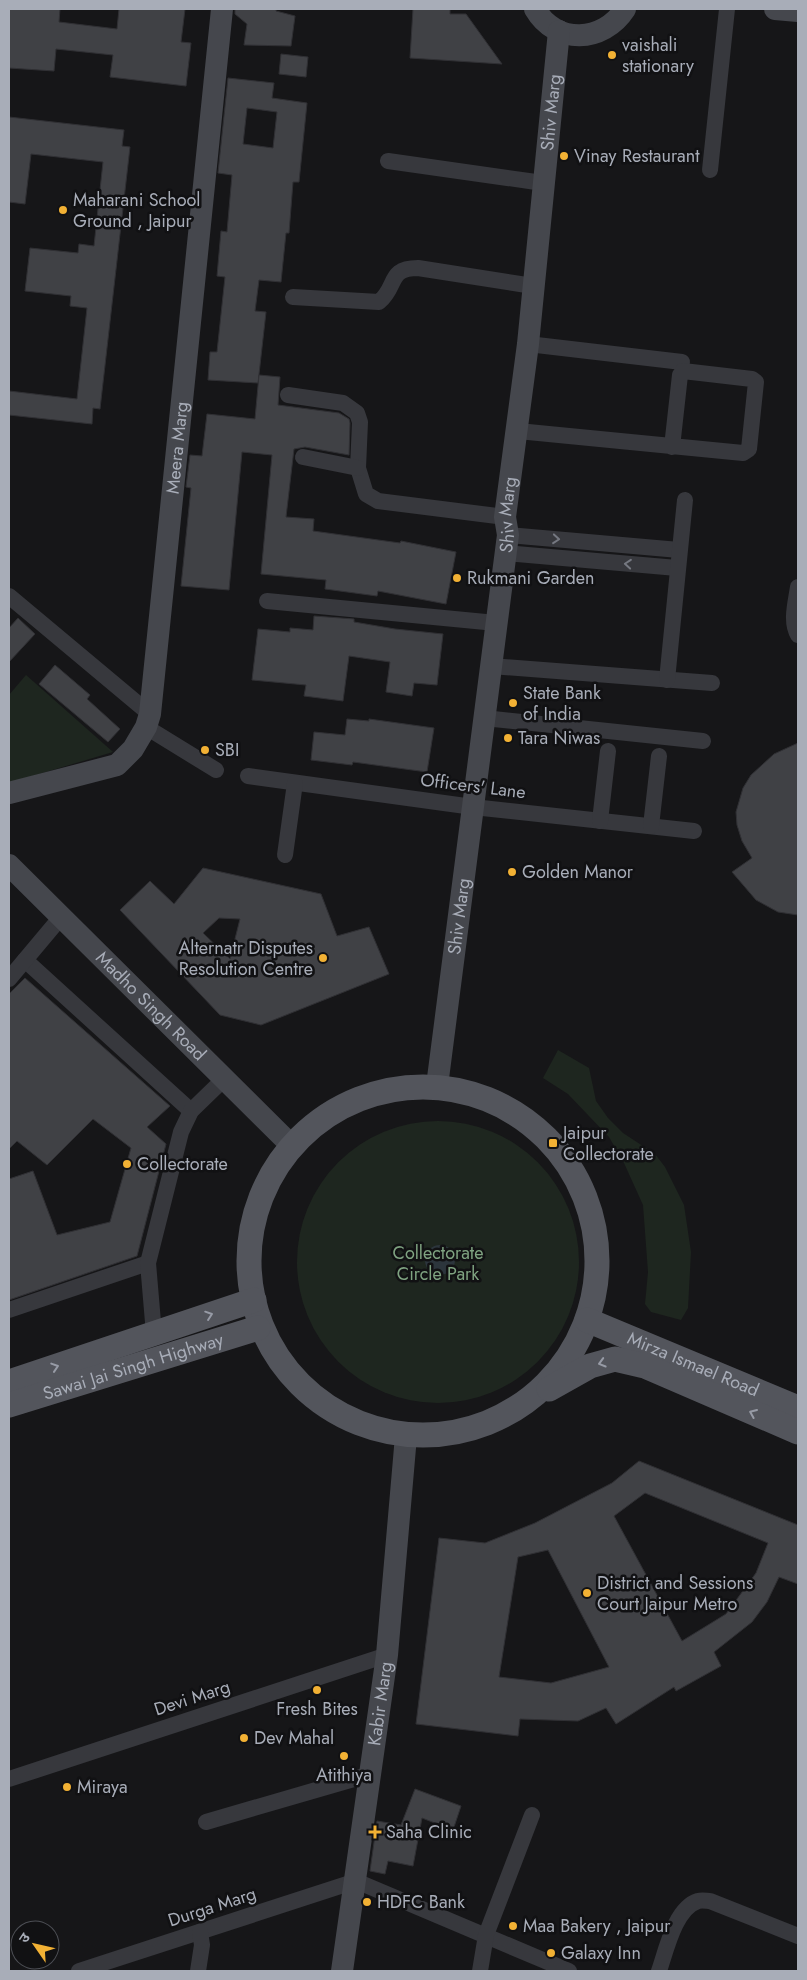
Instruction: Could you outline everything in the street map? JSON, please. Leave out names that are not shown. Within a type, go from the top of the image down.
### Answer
[{"type":"main road","points":[[526,1402],[556,1376],[578,1340],[587,1320],[599,1272],[594,1220],[581,1184],[558,1148],[524,1116],[484,1096],[437,1086],[397,1088],[366,1096],[325,1117],[292,1146],[270,1177],[255,1213],[249,1259],[258,1328],[293,1379],[328,1409],[370,1429],[406,1436],[441,1436],[481,1427],[526,1402],[590,1366],[614,1359],[645,1366],[798,1432]]},
{"type":"main road","points":[[9,1382],[254,1300]]},
{"type":"main road","name":"Mirza Ismael Road","points":[[587,1320],[798,1408]]},
{"type":"main road","name":"Sawai Jai Singh Highway","points":[[9,1405],[258,1328]]},
{"type":"street","name":"Meera Marg","points":[[9,793],[117,765],[133,749],[148,721],[222,9]]},
{"type":"street","points":[[535,9],[546,23],[559,31],[577,36],[595,33],[612,24],[625,9]]},
{"type":"street","points":[[710,170],[726,9]]},
{"type":"street","points":[[775,9],[798,11]]},
{"type":"street","name":"Shiv Marg","points":[[437,1086],[496,623],[528,344],[559,31]]},
{"type":"street","points":[[388,161],[543,183]]},
{"type":"street","points":[[293,297],[379,302],[385,297],[398,272],[405,268],[418,268],[533,286]]},
{"type":"street","points":[[528,344],[682,362]]},
{"type":"street","points":[[518,431],[672,447],[743,454],[749,449],[756,382],[752,379],[683,371],[680,376],[672,447]]},
{"type":"street","points":[[288,395],[343,404],[357,413],[360,422],[358,468],[366,494],[378,501],[506,535],[677,568]]},
{"type":"street","points":[[304,457],[358,468]]},
{"type":"street","points":[[667,680],[685,500]]},
{"type":"street","points":[[506,535],[679,550]]},
{"type":"street","points":[[798,587],[794,617],[798,635]]},
{"type":"street","points":[[9,596],[148,721],[216,770]]},
{"type":"street","points":[[267,601],[496,623]]},
{"type":"street","points":[[491,666],[712,683]]},
{"type":"street","points":[[484,718],[703,741]]},
{"type":"street","points":[[600,821],[608,750]]},
{"type":"street","points":[[651,826],[660,756]]},
{"type":"street","name":"Officers' Lane","points":[[248,776],[473,807],[694,831]]},
{"type":"street","points":[[285,855],[295,783]]},
{"type":"street","name":"Madho Singh Road","points":[[9,865],[292,1146]]},
{"type":"street","points":[[9,979],[61,917]]},
{"type":"street","points":[[25,960],[191,1111]]},
{"type":"street","points":[[154,1334],[148,1263],[181,1132],[191,1111],[224,1079]]},
{"type":"street","points":[[9,1310],[148,1263]]},
{"type":"street","name":"Kabir Marg","points":[[342,1971],[387,1655],[406,1436]]},
{"type":"street","name":"Devi Marg","points":[[9,1780],[387,1655]]},
{"type":"street","points":[[206,1822],[371,1774]]},
{"type":"street","points":[[480,1971],[486,1935],[532,1815]]},
{"type":"street","points":[[356,1881],[569,1971]]},
{"type":"street","name":"Durga Marg","points":[[79,1971],[356,1881]]},
{"type":"street","points":[[659,1971],[677,1921],[685,1910],[698,1901],[710,1901],[798,1936]]},
{"type":"street","points":[[198,1971],[202,1945],[200,1932]]},
{"type":"green space","points":[[26,675],[113,752],[9,783],[9,695]]},
{"type":"green space","points":[[558,1050],[589,1068],[596,1101],[608,1118],[623,1133],[655,1154],[665,1167],[684,1205],[691,1252],[688,1308],[681,1320],[651,1312],[645,1304],[648,1272],[643,1205],[624,1163],[609,1137],[568,1094],[543,1078]]},
{"type":"green space","name":"Collectorate Circle Park","points":[[424,1121],[452,1121],[479,1127],[505,1137],[538,1162],[563,1195],[573,1221],[579,1248],[579,1276],[573,1303],[563,1329],[538,1362],[505,1387],[479,1397],[452,1403],[424,1403],[397,1397],[371,1387],[348,1371],[329,1352],[313,1329],[303,1303],[297,1276],[297,1248],[303,1221],[313,1195],[329,1172],[348,1153],[371,1137],[397,1127]]},
{"type":"shaded area","points":[[440,1245],[451,1249],[455,1260],[451,1271],[440,1275],[429,1271],[425,1260],[429,1249]]},
{"type":"building","points":[[9,9],[60,9],[59,22],[117,29],[119,9],[185,9],[181,42],[191,43],[186,86],[110,77],[113,55],[56,49],[54,71],[9,68]]},
{"type":"building","points":[[235,9],[276,9],[276,11],[295,16],[291,46],[244,45],[247,24],[235,14]]},
{"type":"building","points":[[413,9],[450,9],[450,14],[466,14],[502,64],[410,58]]},
{"type":"building","points":[[281,54],[308,57],[306,77],[279,74]]},
{"type":"building","points":[[228,78],[274,83],[272,98],[307,103],[299,182],[293,182],[289,233],[286,233],[281,282],[259,280],[255,311],[266,312],[258,383],[208,380],[210,352],[217,352],[225,277],[217,276],[221,231],[227,232],[232,175],[218,173]],"holes":[[[247,108],[277,112],[273,148],[243,144]]]},
{"type":"building","points":[[9,117],[124,130],[122,146],[130,147],[100,409],[93,408],[92,424],[9,415],[9,391],[77,399],[87,308],[70,306],[71,296],[25,291],[30,248],[78,253],[79,244],[94,246],[103,162],[31,154],[25,204],[9,202]]},
{"type":"building","points":[[259,375],[280,377],[278,405],[339,413],[349,419],[350,423],[349,455],[305,447],[294,449],[286,517],[314,519],[313,531],[400,543],[401,541],[456,552],[446,604],[378,591],[377,596],[325,589],[326,580],[261,574],[272,455],[242,452],[229,590],[181,586],[191,488],[186,487],[190,455],[202,456],[207,414],[255,419]]},
{"type":"building","points":[[314,616],[354,619],[354,622],[395,629],[443,634],[437,685],[414,683],[412,696],[386,692],[390,662],[349,656],[343,701],[304,696],[306,685],[252,680],[258,629],[290,632],[290,628],[313,630]]},
{"type":"building","points":[[18,618],[35,634],[9,662],[9,628]]},
{"type":"building","points":[[55,665],[90,695],[87,699],[120,729],[108,742],[39,684]]},
{"type":"building","points":[[347,719],[369,721],[369,719],[434,728],[427,772],[353,762],[352,765],[311,760],[314,732],[345,735]]},
{"type":"building","points":[[798,743],[798,915],[778,912],[756,900],[732,872],[752,858],[742,841],[737,825],[736,812],[743,788],[751,775],[774,754]]},
{"type":"building","name":"Alternatr Disputes Resolution Centre","points":[[203,868],[321,894],[337,936],[369,927],[389,974],[261,1025],[220,1015],[120,910],[150,881],[174,904]],"holes":[[[219,918],[240,919],[230,959],[203,933]]]},
{"type":"building","points":[[25,978],[170,1106],[147,1127],[166,1144],[137,1256],[9,1300],[9,1179],[33,1171],[57,1235],[110,1222],[131,1148],[93,1119],[47,1165],[17,1141],[9,1149],[9,994]]},
{"type":"building","name":"District and Sessions Court Jaipur Metro","points":[[639,1461],[798,1525],[798,1584],[779,1577],[767,1602],[752,1622],[714,1652],[721,1666],[676,1691],[674,1687],[616,1724],[606,1708],[578,1721],[520,1719],[518,1736],[416,1724],[439,1538],[485,1543],[535,1523],[612,1483]],"holes":[[[645,1493],[768,1543],[756,1573],[726,1614],[682,1641],[614,1516]],[[548,1550],[609,1667],[551,1683],[499,1677],[518,1557]]]},
{"type":"building","points":[[415,1789],[461,1806],[453,1830],[422,1818],[413,1866],[388,1861],[385,1874],[370,1871],[377,1821],[401,1825]]},
{"type":"place","name":"vaishali stationary","points":[[612,55]]},
{"type":"place","name":"Vinay Restaurant","points":[[564,156]]},
{"type":"place","name":"Maharani School Ground , Jaipur","points":[[63,210]]},
{"type":"place","name":"Rukmani Garden","points":[[457,578]]},
{"type":"place","name":"State Bank of India","points":[[513,703]]},
{"type":"place","name":"Tara Niwas","points":[[508,738]]},
{"type":"place","name":"SBI","points":[[205,750]]},
{"type":"place","name":"Golden Manor","points":[[512,872]]},
{"type":"place","name":"Alternatr Disputes Resolution Centre","points":[[323,958]]},
{"type":"place","name":"Jaipur Collectorate","points":[[553,1143]]},
{"type":"place","name":"Collectorate","points":[[127,1164]]},
{"type":"place","name":"District and Sessions Court Jaipur Metro","points":[[587,1593]]},
{"type":"place","name":"Fresh Bites","points":[[317,1690]]},
{"type":"place","name":"Dev Mahal","points":[[244,1738]]},
{"type":"place","name":"Atithiya","points":[[344,1756]]},
{"type":"place","name":"Miraya","points":[[67,1787]]},
{"type":"place","name":"Saha Clinic","points":[[375,1832]]},
{"type":"place","name":"HDFC Bank","points":[[367,1902]]},
{"type":"place","name":"Maa Bakery , Jaipur","points":[[513,1926]]},
{"type":"place","name":"Galaxy Inn","points":[[551,1953]]}]
